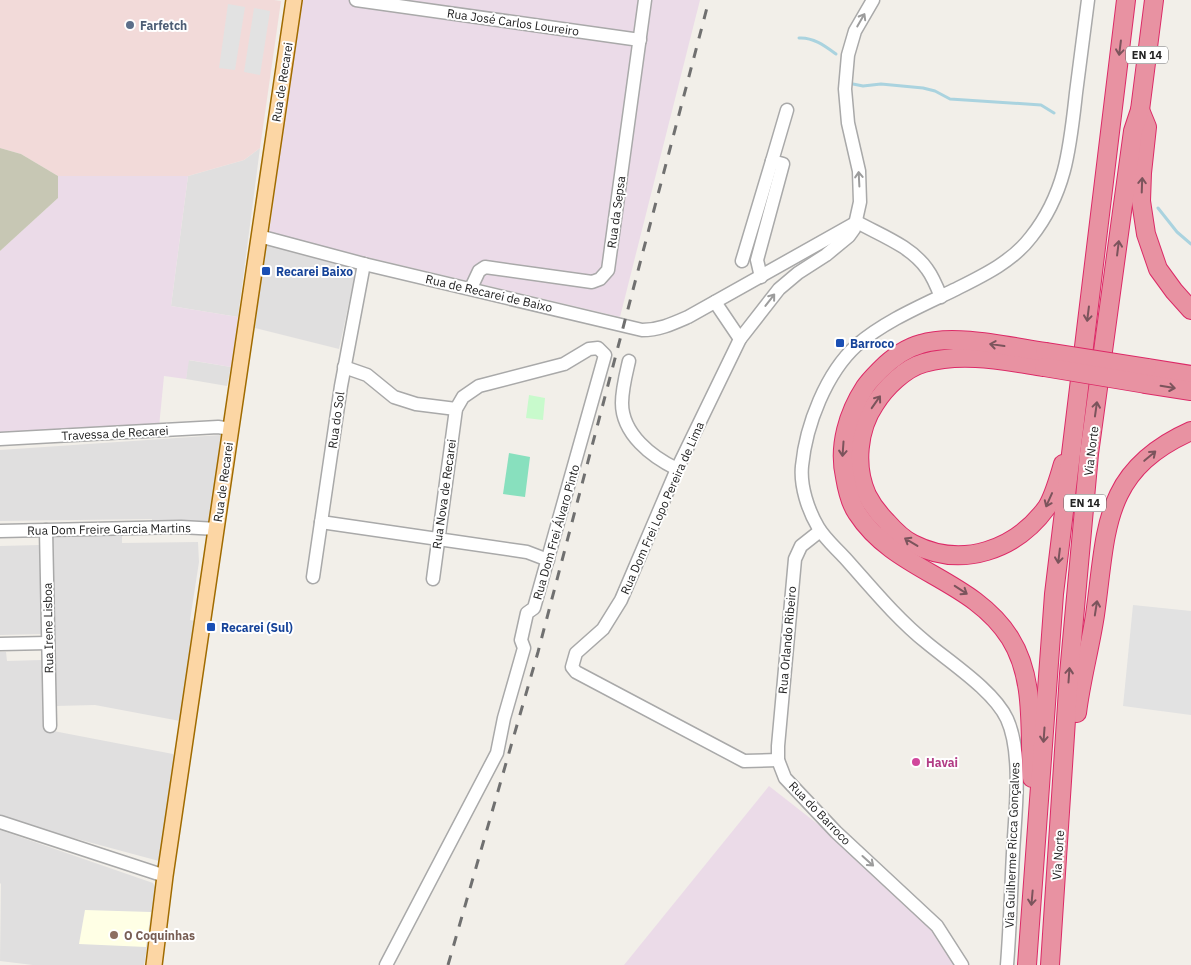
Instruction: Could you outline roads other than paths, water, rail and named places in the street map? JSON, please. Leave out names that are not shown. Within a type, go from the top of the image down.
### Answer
[{"type":"highway","name":"Via Norte","points":[[1027,965],[1054,594],[1126,0]]},
{"type":"highway","name":"Via Norte","points":[[1050,965],[1069,674],[1090,454],[1133,131],[1140,110],[1154,0]]},
{"type":"highway","points":[[1140,110],[1147,127],[1141,201],[1146,234],[1158,269],[1191,310]]},
{"type":"highway","points":[[1036,847],[1030,700],[1022,663],[1012,640],[998,619],[978,601],[888,548],[856,512],[847,490],[843,468],[842,451],[849,419],[861,393],[886,364],[908,349],[922,343],[938,341],[963,341],[1044,359],[1147,376],[1191,391]]},
{"type":"highway","points":[[1044,359],[958,357],[922,364],[910,369],[878,398],[864,426],[859,456],[860,470],[866,494],[886,521],[912,544],[948,554],[968,555],[985,552],[1002,546],[1022,534],[1048,506],[1073,438]]},
{"type":"highway","points":[[1147,376],[1191,375]]},
{"type":"highway","points":[[1055,898],[1079,693],[1092,634],[1108,522],[1119,492],[1137,467],[1158,449],[1175,438],[1191,431]]},
{"type":"main road","name":"Rua de Recarei","points":[[154,965],[165,876],[294,0]]},
{"type":"street","name":"Rua José Carlos Loureiro","points":[[356,0],[640,40]]},
{"type":"street","name":"Rua da Sepsa","points":[[470,288],[479,271],[485,267],[592,282],[600,279],[608,270],[645,0]]},
{"type":"street","name":"Rua Dom Frei Lopo Pereira de Lima","points":[[778,760],[744,761],[576,672],[572,667],[576,653],[603,629],[621,600],[677,469],[740,339],[779,289],[798,272],[826,255],[849,236],[856,222],[860,202],[859,171],[848,123],[845,89],[848,55],[855,32],[872,0]]},
{"type":"street","name":"Via Guilherme Ricca Gonçalves","points":[[1007,965],[1016,795],[1013,734],[1006,717],[992,698],[922,639],[890,608],[820,531],[810,512],[802,483],[802,467],[809,430],[819,399],[841,365],[859,344],[901,316],[987,274],[1012,256],[1031,237],[1048,211],[1061,184],[1069,153],[1088,0]]},
{"type":"street","points":[[742,261],[761,222],[784,164],[772,161],[787,110]]},
{"type":"street","points":[[760,277],[757,260],[761,222]]},
{"type":"street","points":[[740,339],[715,302],[856,222],[888,238],[918,258],[928,269],[941,296]]},
{"type":"street","name":"Rua de Recarei de Baixo","points":[[259,236],[364,264],[642,330],[660,329],[688,317],[715,302]]},
{"type":"street","name":"Rua do Sol","points":[[314,576],[344,367],[364,264]]},
{"type":"street","name":"Rua Dom Frei Álvaro Pinto","points":[[386,965],[498,753],[504,718],[524,648],[521,640],[527,613],[534,608],[605,355],[598,348],[589,349],[564,364],[479,386],[463,397],[456,409]]},
{"type":"street","points":[[628,361],[622,402],[624,418],[630,430],[642,444],[663,462],[677,469]]},
{"type":"street","points":[[344,367],[367,376],[394,397],[416,404],[456,409]]},
{"type":"street","name":"Rua Nova de Recarei","points":[[433,580],[456,409]]},
{"type":"street","name":"Travessa de Recarei","points":[[0,439],[218,427],[231,429]]},
{"type":"street","points":[[321,522],[527,552],[548,560]]},
{"type":"street","name":"Rua Dom Freire Garcia Martins","points":[[0,531],[181,527],[217,530]]},
{"type":"street","name":"Rua Irene Lisboa","points":[[46,530],[50,726]]},
{"type":"street","name":"Rua Orlando Ribeiro","points":[[778,760],[795,560],[801,546],[820,531]]},
{"type":"street","points":[[0,644],[48,643]]},
{"type":"street","name":"Rua do Barroco","points":[[778,760],[785,778],[836,832],[937,926],[962,965]]},
{"type":"street","points":[[0,822],[165,876]]},
{"type":"waterway","points":[[799,38],[814,41],[836,54]]},
{"type":"waterway","points":[[853,84],[863,86],[881,84],[923,88],[935,91],[950,99],[1041,105],[1054,113]]},
{"type":"waterway","points":[[1158,208],[1177,232],[1191,244]]},
{"type":"railway","points":[[448,965],[538,652],[709,0]]},
{"type":"place","name":"Farfetch","points":[[130,25]]},
{"type":"place","name":"Recarei Baixo","points":[[266,271]]},
{"type":"place","name":"Barroco","points":[[840,343]]},
{"type":"place","name":"Recarei (Sul)","points":[[211,627]]},
{"type":"place","name":"Havai","points":[[916,762]]},
{"type":"place","name":"O Coquinhas","points":[[114,935]]}]
